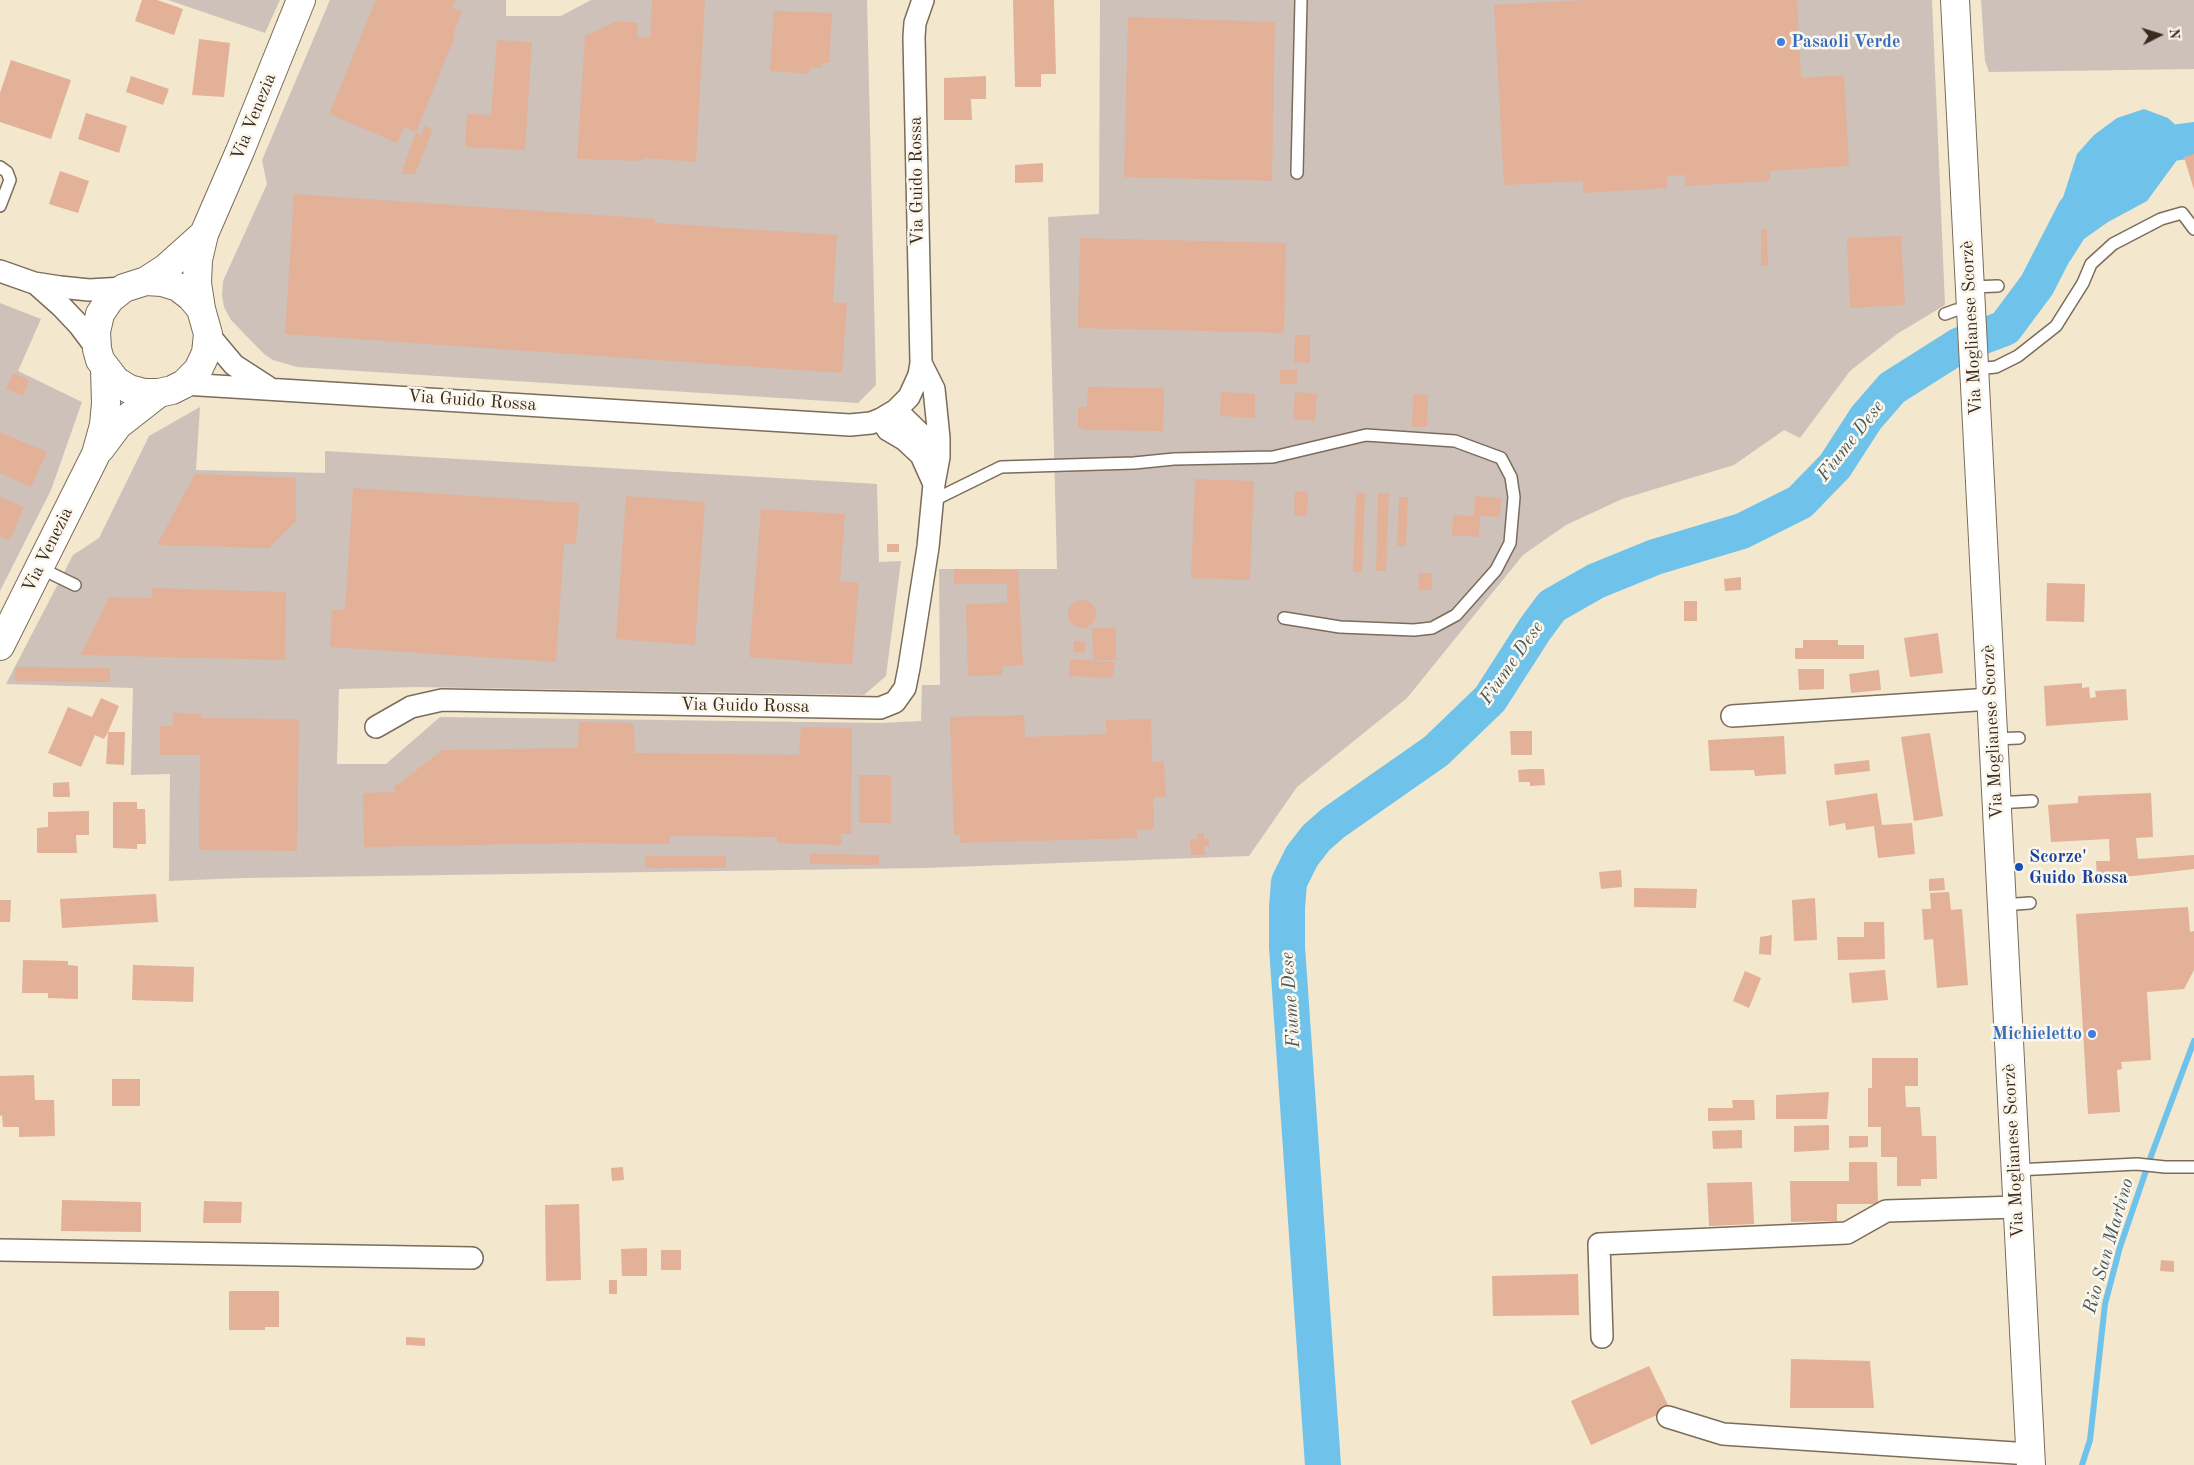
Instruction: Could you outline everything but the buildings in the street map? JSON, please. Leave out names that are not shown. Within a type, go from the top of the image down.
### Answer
[{"type":"main road","name":"Via Venezia","points":[[101,359],[116,381],[129,389],[144,393],[159,393],[172,390],[184,384],[198,370],[206,353],[205,322],[197,283],[198,260],[204,234],[301,0]]},
{"type":"main road","name":"Via Moglianese Scorzè","points":[[1956,0],[1991,700],[2006,738],[1996,803],[2030,1459]]},
{"type":"main road","name":"Via Venezia","points":[[96,454],[104,418],[101,359],[96,332],[100,314],[110,299],[166,268],[204,234]]},
{"type":"main road","points":[[135,284],[162,282],[178,287],[191,297],[205,322]]},
{"type":"main road","name":"Via Venezia","points":[[0,646],[96,454],[118,425],[159,393]]},
{"type":"street","name":"Via Guido Rossa","points":[[184,384],[850,425],[871,424],[889,415],[908,397],[915,387],[921,363],[914,37],[915,23],[923,0]]},
{"type":"street","points":[[0,271],[34,283],[89,290],[135,284]]},
{"type":"street","points":[[34,283],[62,307],[79,326],[101,359]]},
{"type":"street","name":"Via Guido Rossa","points":[[205,322],[234,365],[271,388]]},
{"type":"street","name":"Via Guido Rossa","points":[[376,727],[411,707],[442,700],[870,708],[887,707],[895,702],[906,688],[928,547],[939,457],[934,389],[921,363]]},
{"type":"street","points":[[934,492],[921,455],[905,440],[888,430],[889,415],[928,441],[939,457]]},
{"type":"street","points":[[1732,716],[1991,700]]},
{"type":"street","points":[[1602,1336],[1599,1244],[1846,1233],[1886,1211],[2017,1207]]},
{"type":"street","points":[[0,1250],[472,1258]]},
{"type":"street","points":[[1668,1417],[1724,1434],[2030,1459]]},
{"type":"lane","points":[[1296,173],[1300,0]]},
{"type":"lane","points":[[0,167],[7,172],[10,180],[0,206]]},
{"type":"lane","points":[[1974,361],[1996,367],[2018,356],[2056,326],[2083,283],[2091,264],[2113,244],[2161,219],[2182,213],[2194,229]]},
{"type":"lane","points":[[1944,314],[1956,310],[1998,286]]},
{"type":"lane","points":[[934,492],[1001,467],[1134,463],[1174,459],[1273,457],[1366,435],[1456,441],[1501,458],[1511,477],[1514,497],[1510,543],[1496,570],[1456,615],[1432,628],[1414,630],[1340,627],[1284,618]]},
{"type":"lane","points":[[40,568],[75,585]]},
{"type":"lane","points":[[1996,803],[2032,801]]},
{"type":"lane","points":[[2001,904],[2030,903]]},
{"type":"lane","points":[[2014,1170],[2145,1165],[2194,1167]]},
{"type":"shaded area","points":[[168,0],[280,0],[265,33]]},
{"type":"shaded area","points":[[330,0],[506,0],[506,16],[561,16],[591,0],[867,0],[876,385],[858,403],[297,367],[273,360],[264,354],[231,320],[224,307],[222,295],[223,281],[267,184],[262,160]]},
{"type":"shaded area","points":[[1100,0],[1932,0],[1945,305],[1897,334],[1850,371],[1800,438],[1784,430],[1734,465],[1622,499],[1566,525],[1523,555],[1407,698],[1297,787],[1249,856],[925,868],[242,878],[169,881],[170,774],[131,775],[133,688],[6,684],[73,555],[99,538],[149,436],[200,407],[196,470],[325,473],[325,451],[877,484],[879,562],[901,561],[886,676],[864,695],[416,687],[339,689],[337,764],[386,764],[440,717],[880,723],[921,721],[922,685],[940,685],[939,569],[1057,569],[1048,217],[1099,214]]},
{"type":"shaded area","points":[[1981,0],[2194,0],[2194,69],[1989,72],[1985,61]]},
{"type":"shaded area","points":[[0,303],[41,319],[18,371],[82,402],[51,490],[0,591]]},
{"type":"water","points":[[2144,109],[2168,118],[2181,130],[2187,155],[2177,160],[2147,201],[2108,222],[2084,239],[2070,261],[2043,254],[2077,154],[2094,135],[2117,118]]},
{"type":"waterway","name":"Fiume Dese","points":[[2134,148],[2194,140]]},
{"type":"waterway","name":"Fiume Dese","points":[[1323,1465],[1287,947],[1289,882],[1302,856],[1316,838],[1333,823],[1436,751],[1490,699],[1552,606],[1596,581],[1655,557],[1742,531],[1800,502],[1835,466],[1866,418],[1892,388],[1960,345],[2005,328],[2037,285],[2075,211]]},
{"type":"waterway","name":"Rio San Martino","points":[[2082,1465],[2090,1440],[2105,1304],[2120,1247],[2151,1156],[2194,1041]]},
{"type":"place","name":"Pasaoli Verde","points":[[1781,42]]},
{"type":"place","name":"Scorze' Guido Rossa","points":[[2019,867]]},
{"type":"place","name":"Michieletto","points":[[2092,1034]]}]
